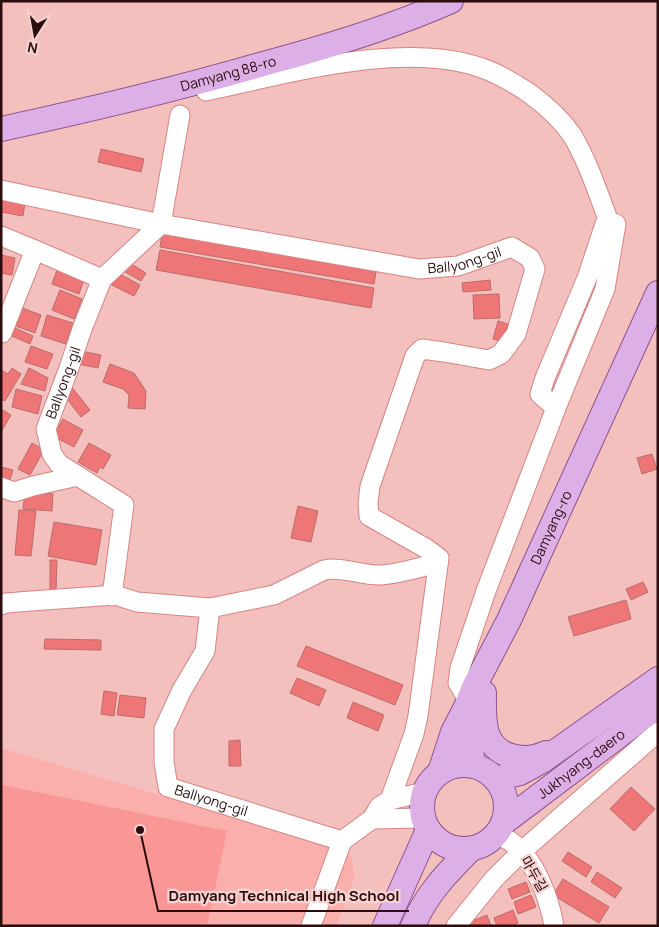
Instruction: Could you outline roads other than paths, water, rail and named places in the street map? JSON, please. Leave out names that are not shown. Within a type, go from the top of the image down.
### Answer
[{"type":"main road","name":"Damyang 88-ro","points":[[1,129],[62,116],[225,75],[313,50],[428,12],[451,1]]},
{"type":"main road","name":"Damyang-ro","points":[[474,766],[470,747],[468,703],[509,620],[658,293]]},
{"type":"main road","points":[[485,666],[484,720],[487,732],[494,746],[509,756],[526,759],[536,758],[568,744]]},
{"type":"main road","name":"Jukhyang-daero","points":[[495,778],[520,773],[568,744],[658,679]]},
{"type":"main road","points":[[440,772],[453,732],[468,703]]},
{"type":"main road","name":"Jukhyang-daero","points":[[500,829],[658,706]]},
{"type":"main road","points":[[474,766],[486,771],[495,778],[504,792],[506,807],[500,829],[485,844],[471,849],[447,846],[436,839],[425,824],[421,805],[424,792],[430,781],[440,772],[450,767],[474,766]]},
{"type":"main road","points":[[385,926],[425,824]]},
{"type":"main road","points":[[413,926],[434,887],[471,849]]},
{"type":"street","points":[[62,116],[355,62],[403,57],[442,59],[481,68],[513,82],[542,102],[571,134],[585,160],[609,222],[616,224],[605,289],[556,408],[486,591],[460,668],[458,682],[468,703]]},
{"type":"street","points":[[161,224],[180,115]]},
{"type":"street","name":"Ballyong-gil","points":[[1,190],[161,224],[419,268],[458,266],[512,247],[530,258],[535,269],[516,334],[501,354],[489,360],[422,349],[415,356],[370,486],[369,516],[427,548],[439,558],[438,563]]},
{"type":"street","name":"Ballyong-gil","points":[[112,596],[124,505],[59,464],[52,454],[46,429],[102,280],[161,224]]},
{"type":"street","points":[[1,236],[102,280]]},
{"type":"street","points":[[2,333],[36,250]]},
{"type":"street","points":[[1,487],[14,492],[78,476]]},
{"type":"street","points":[[1,605],[31,601],[112,596],[136,602],[210,608],[274,595],[315,574],[331,569],[362,575],[382,575],[438,563],[418,716],[414,734],[390,800]]},
{"type":"street","name":"Ballyong-gil","points":[[210,608],[205,651],[182,690],[164,729],[164,762],[168,787],[342,841]]},
{"type":"street","points":[[456,926],[494,879],[521,852],[658,732]]},
{"type":"street","points":[[311,926],[342,841],[372,819],[379,807],[390,800],[424,792]]},
{"type":"street","points":[[372,819],[425,824]]},
{"type":"street","name":"마두길","points":[[500,829],[521,852],[543,887],[550,904],[554,926]]},
{"type":"place","name":"Damyang Technical High School","points":[[140,830]]}]
